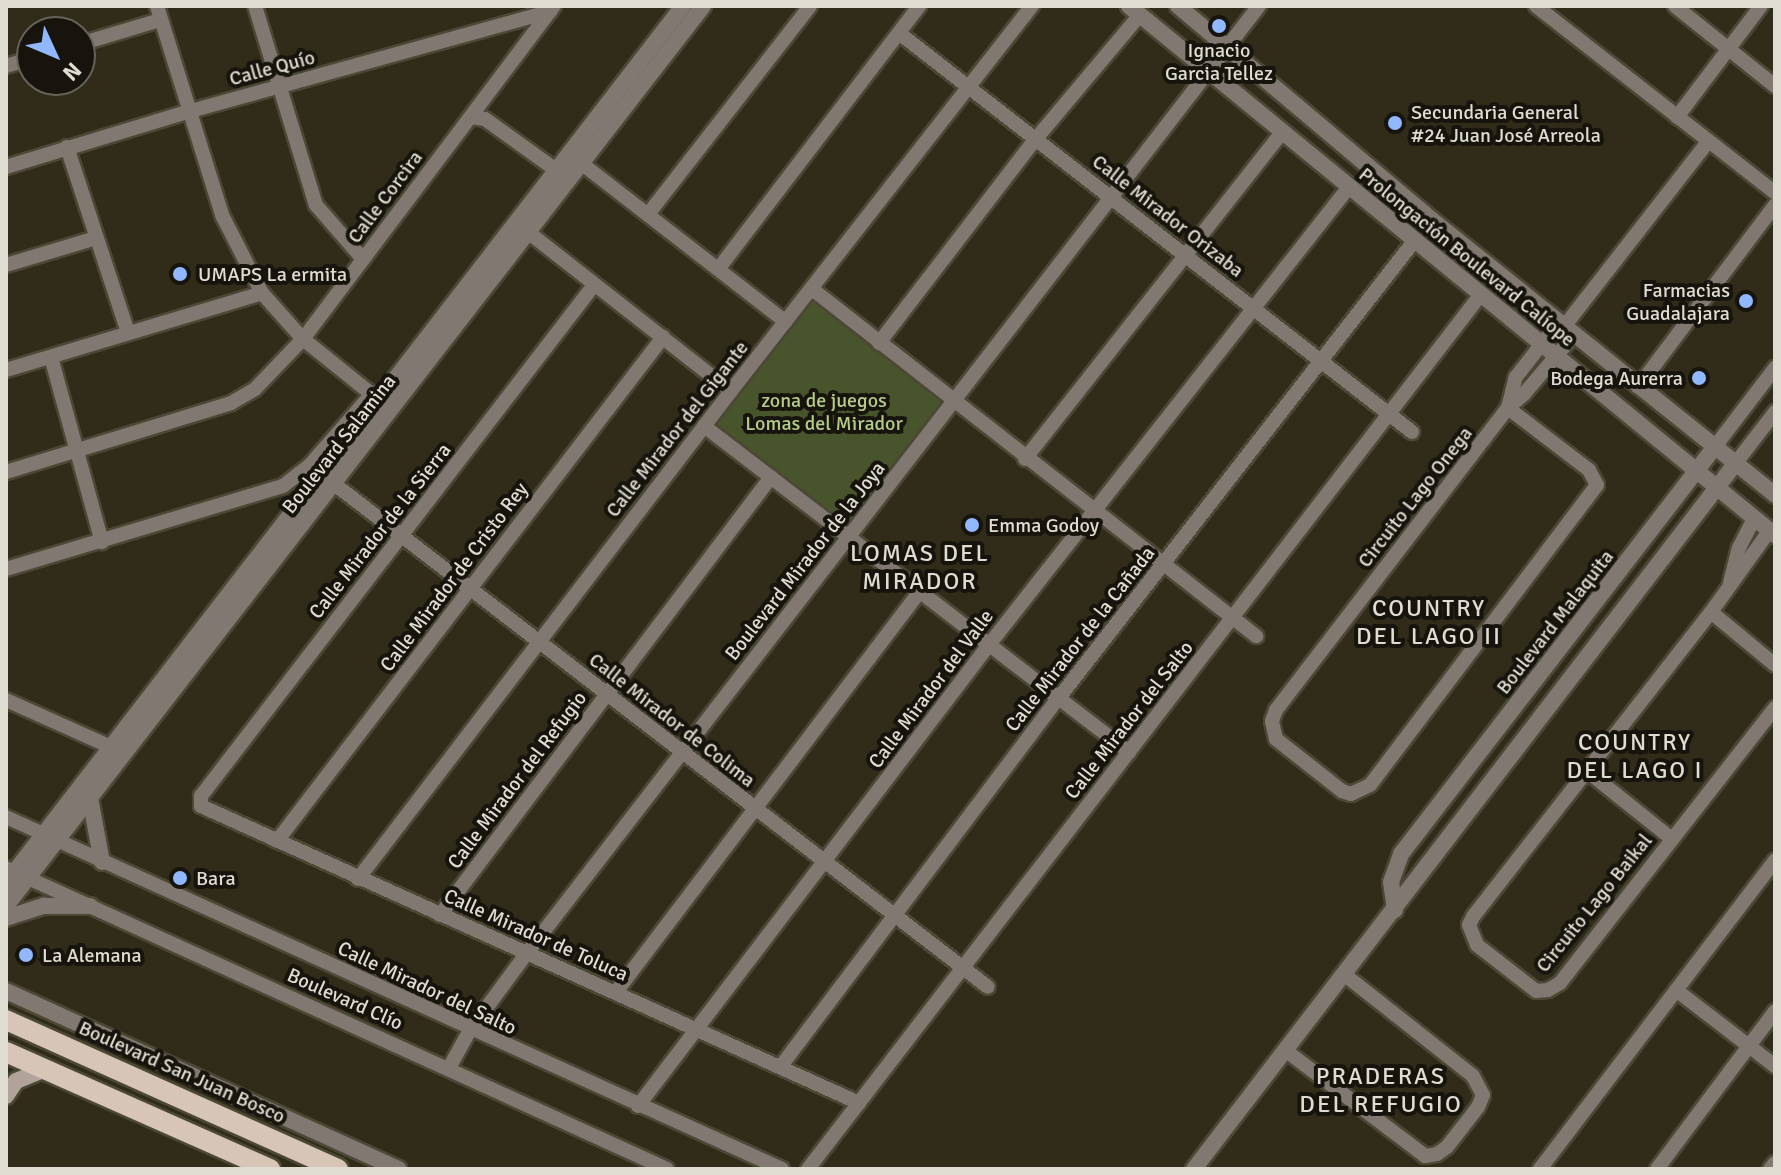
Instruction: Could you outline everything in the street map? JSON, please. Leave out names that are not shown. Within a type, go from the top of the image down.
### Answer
[{"type":"main road","name":"Boulevard San Juan Bosco","points":[[6,1020],[338,1169]]},
{"type":"main road","points":[[9,1044],[41,1036]]},
{"type":"main road","points":[[9,1044],[45,1069],[270,1169]]},
{"type":"main road","points":[[6,1075],[9,1044]]},
{"type":"main road","points":[[70,1080],[61,1063],[73,1054],[83,1055]]},
{"type":"main road","points":[[6,1096],[21,1077],[45,1069]]},
{"type":"street","points":[[255,6],[316,205],[363,259]]},
{"type":"street","name":"Boulevard Salamina","points":[[50,837],[111,747],[375,397],[683,6]]},
{"type":"street","name":"Boulevard Salamina","points":[[6,906],[14,875],[90,798],[703,6]]},
{"type":"street","points":[[649,213],[810,6]]},
{"type":"street","points":[[719,268],[919,6]]},
{"type":"street","name":"Calle Mirador del Gigante","points":[[358,879],[731,391],[1032,6]]},
{"type":"street","name":"Prolongación Boulevard Calíope","points":[[1178,6],[1229,45],[1565,329],[1775,495]]},
{"type":"street","name":"Boulevard Mirador de la Joya","points":[[449,1068],[470,1030],[527,953],[1259,6]]},
{"type":"street","points":[[1536,6],[1775,193]]},
{"type":"street","points":[[1675,6],[1775,86]]},
{"type":"street","points":[[1677,117],[1761,6]]},
{"type":"street","name":"Calle Quío","points":[[6,167],[552,8]]},
{"type":"street","name":"Calle Corcira","points":[[6,472],[231,403],[277,369],[303,339],[552,8]]},
{"type":"street","points":[[879,343],[1134,10]]},
{"type":"street","name":"Prolongación Boulevard Calíope","points":[[1134,10],[1772,533]]},
{"type":"street","points":[[6,569],[283,486],[309,466],[375,397],[303,339],[262,293],[222,215],[158,13],[96,38]]},
{"type":"street","name":"Calle Mirador Orizaba","points":[[899,33],[1412,432]]},
{"type":"street","points":[[471,117],[485,119],[556,170]]},
{"type":"street","points":[[1025,459],[1282,132]]},
{"type":"street","points":[[1565,329],[1708,142]]},
{"type":"street","points":[[67,147],[128,333]]},
{"type":"street","points":[[581,163],[786,322]]},
{"type":"street","name":"Calle Mirador del Valle","points":[[638,1106],[988,646],[1349,187]]},
{"type":"street","points":[[1638,387],[1775,205]]},
{"type":"street","points":[[528,232],[731,391]]},
{"type":"street","points":[[6,265],[96,238]]},
{"type":"street","name":"Calle Mirador de la Cañada","points":[[781,1066],[1058,699],[1415,240]]},
{"type":"street","name":"Calle Mirador de la Sierra","points":[[199,801],[594,285]]},
{"type":"street","points":[[812,289],[1025,459],[1256,636]]},
{"type":"street","points":[[6,370],[262,293]]},
{"type":"street","name":"Calle Mirador del Salto","points":[[808,1169],[1481,294]]},
{"type":"street","name":"Circuito Lago Onega","points":[[1508,408],[1510,389],[1516,377],[1541,344],[1565,329]]},
{"type":"street","name":"Circuito Lago Onega","points":[[1508,408],[1589,470],[1597,485],[1370,785],[1351,794],[1342,791],[1276,739],[1272,721],[1276,710],[1508,408],[1556,356],[1565,329]]},
{"type":"street","name":"Calle Mirador de Cristo Rey","points":[[277,841],[663,337]]},
{"type":"street","points":[[51,357],[74,450],[102,542]]},
{"type":"street","name":"Boulevard Malaquita","points":[[1395,910],[1391,882],[1401,854],[1775,368]]},
{"type":"street","points":[[1194,1169],[1775,412]]},
{"type":"street","points":[[704,426],[1129,752]]},
{"type":"street","name":"Calle Mirador del Refugio","points":[[440,915],[771,477]]},
{"type":"street","name":"Calle Mirador de Colima","points":[[333,483],[988,987]]},
{"type":"street","name":"Circuito Lago Baikal","points":[[1729,587],[1739,548],[1754,518]]},
{"type":"street","name":"Circuito Lago Baikal","points":[[1772,533],[1469,925],[1477,945],[1536,991],[1548,990],[1560,983],[1775,708]]},
{"type":"street","points":[[616,992],[920,591]]},
{"type":"street","points":[[1711,612],[1775,665]]},
{"type":"street","points":[[6,700],[111,747]]},
{"type":"street","points":[[1587,771],[1672,839]]},
{"type":"street","points":[[90,798],[102,862]]},
{"type":"street","name":"Calle Mirador de Toluca","points":[[199,801],[205,810],[859,1103]]},
{"type":"street","name":"Calle Mirador del Salto","points":[[6,817],[782,1169]]},
{"type":"street","points":[[1540,1169],[1775,860]]},
{"type":"street","name":"Boulevard Clío","points":[[14,875],[90,906],[667,1169]]},
{"type":"street","points":[[6,918],[44,906],[90,906]]},
{"type":"street","points":[[1285,1050],[1425,1156],[1437,1154],[1447,1147],[1471,1117],[1483,1095],[1480,1084],[1345,975]]},
{"type":"street","points":[[1676,990],[1775,1066]]},
{"type":"street","points":[[6,991],[399,1169]]},
{"type":"street","points":[[1657,1169],[1775,1011]]},
{"type":"street","points":[[1770,1169],[1775,1163]]},
{"type":"green space","name":"zona de juegos Lomas del Mirador","points":[[807,290],[953,404],[846,540],[700,426]]},
{"type":"place","name":"Ignacio Garcia Tellez","points":[[1219,26]]},
{"type":"place","name":"Secundaria General #24 Juan José Arreola","points":[[1395,123]]},
{"type":"place","name":"UMAPS La ermita","points":[[180,274]]},
{"type":"place","name":"Farmacias Guadalajara","points":[[1746,301]]},
{"type":"place","name":"Bodega Aurerra","points":[[1699,378]]},
{"type":"place","name":"Emma Godoy","points":[[972,525]]},
{"type":"place","name":"Bara","points":[[180,878]]},
{"type":"place","name":"La Alemana","points":[[26,955]]},
{"type":"district","name":"LOMAS DEL MIRADOR","points":[[920,568]]},
{"type":"district","name":"COUNTRY DEL LAGO II","points":[[1429,623]]},
{"type":"district","name":"COUNTRY DEL LAGO I","points":[[1635,757]]},
{"type":"district","name":"PRADERAS DEL REFUGIO","points":[[1381,1091]]}]
